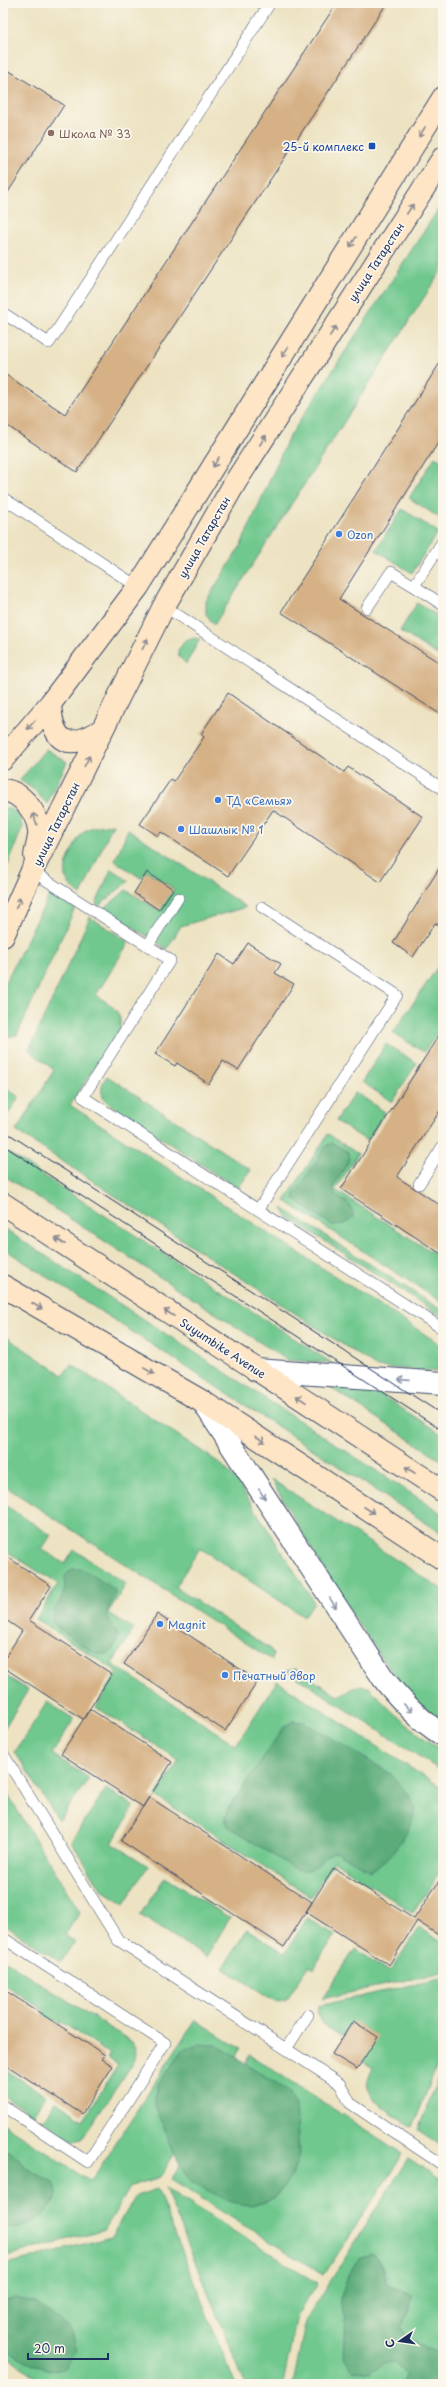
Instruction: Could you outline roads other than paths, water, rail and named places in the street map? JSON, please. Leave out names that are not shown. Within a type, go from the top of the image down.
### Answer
[{"type":"street","points":[[3,759],[50,704],[138,587],[443,98]]},
{"type":"street","name":"улица Татарстан","points":[[3,936],[32,871],[164,606],[236,481],[443,158]]},
{"type":"street","points":[[50,704],[52,725],[60,737],[73,743],[85,740],[102,730]]},
{"type":"street","points":[[3,790],[21,797],[34,814],[39,831],[32,871]]},
{"type":"street","name":"Suyumbike Avenue","points":[[3,1204],[443,1491]]},
{"type":"street","points":[[3,1286],[203,1402],[443,1559]]},
{"type":"street","points":[[256,1370],[443,1383]]},
{"type":"street","points":[[203,1402],[383,1678],[402,1703],[424,1723],[443,1735]]},
{"type":"lane","points":[[3,313],[49,343],[270,3]]},
{"type":"lane","points":[[3,498],[138,587]]},
{"type":"lane","points":[[414,586],[443,541]]},
{"type":"lane","points":[[367,608],[391,572],[443,605]]},
{"type":"lane","points":[[164,606],[443,789]]},
{"type":"lane","points":[[32,871],[170,960],[83,1097],[443,1329]]},
{"type":"lane","points":[[148,945],[178,898]]},
{"type":"lane","points":[[258,1210],[397,995],[262,907]]},
{"type":"lane","points":[[419,1184],[443,1146]]},
{"type":"lane","points":[[3,1754],[118,1940],[340,2084],[350,2103],[443,2165]]},
{"type":"lane","points":[[3,1938],[165,2043],[88,2162],[3,2106]]},
{"type":"lane","points":[[286,2049],[308,2015]]},
{"type":"tram line","points":[[3,1130],[443,1415]]},
{"type":"tram line","points":[[3,1145],[443,1431]]},
{"type":"place","name":"Школа № 33","points":[[51,133]]},
{"type":"place","name":"25-й комплекс","points":[[372,146]]},
{"type":"place","name":"Ozon","points":[[339,534]]},
{"type":"place","name":"ТД «Семья»","points":[[218,800]]},
{"type":"place","name":"Шашлык № 1","points":[[181,829]]},
{"type":"place","name":"Magnit","points":[[160,1624]]},
{"type":"place","name":"Печатный двор","points":[[225,1675]]}]
